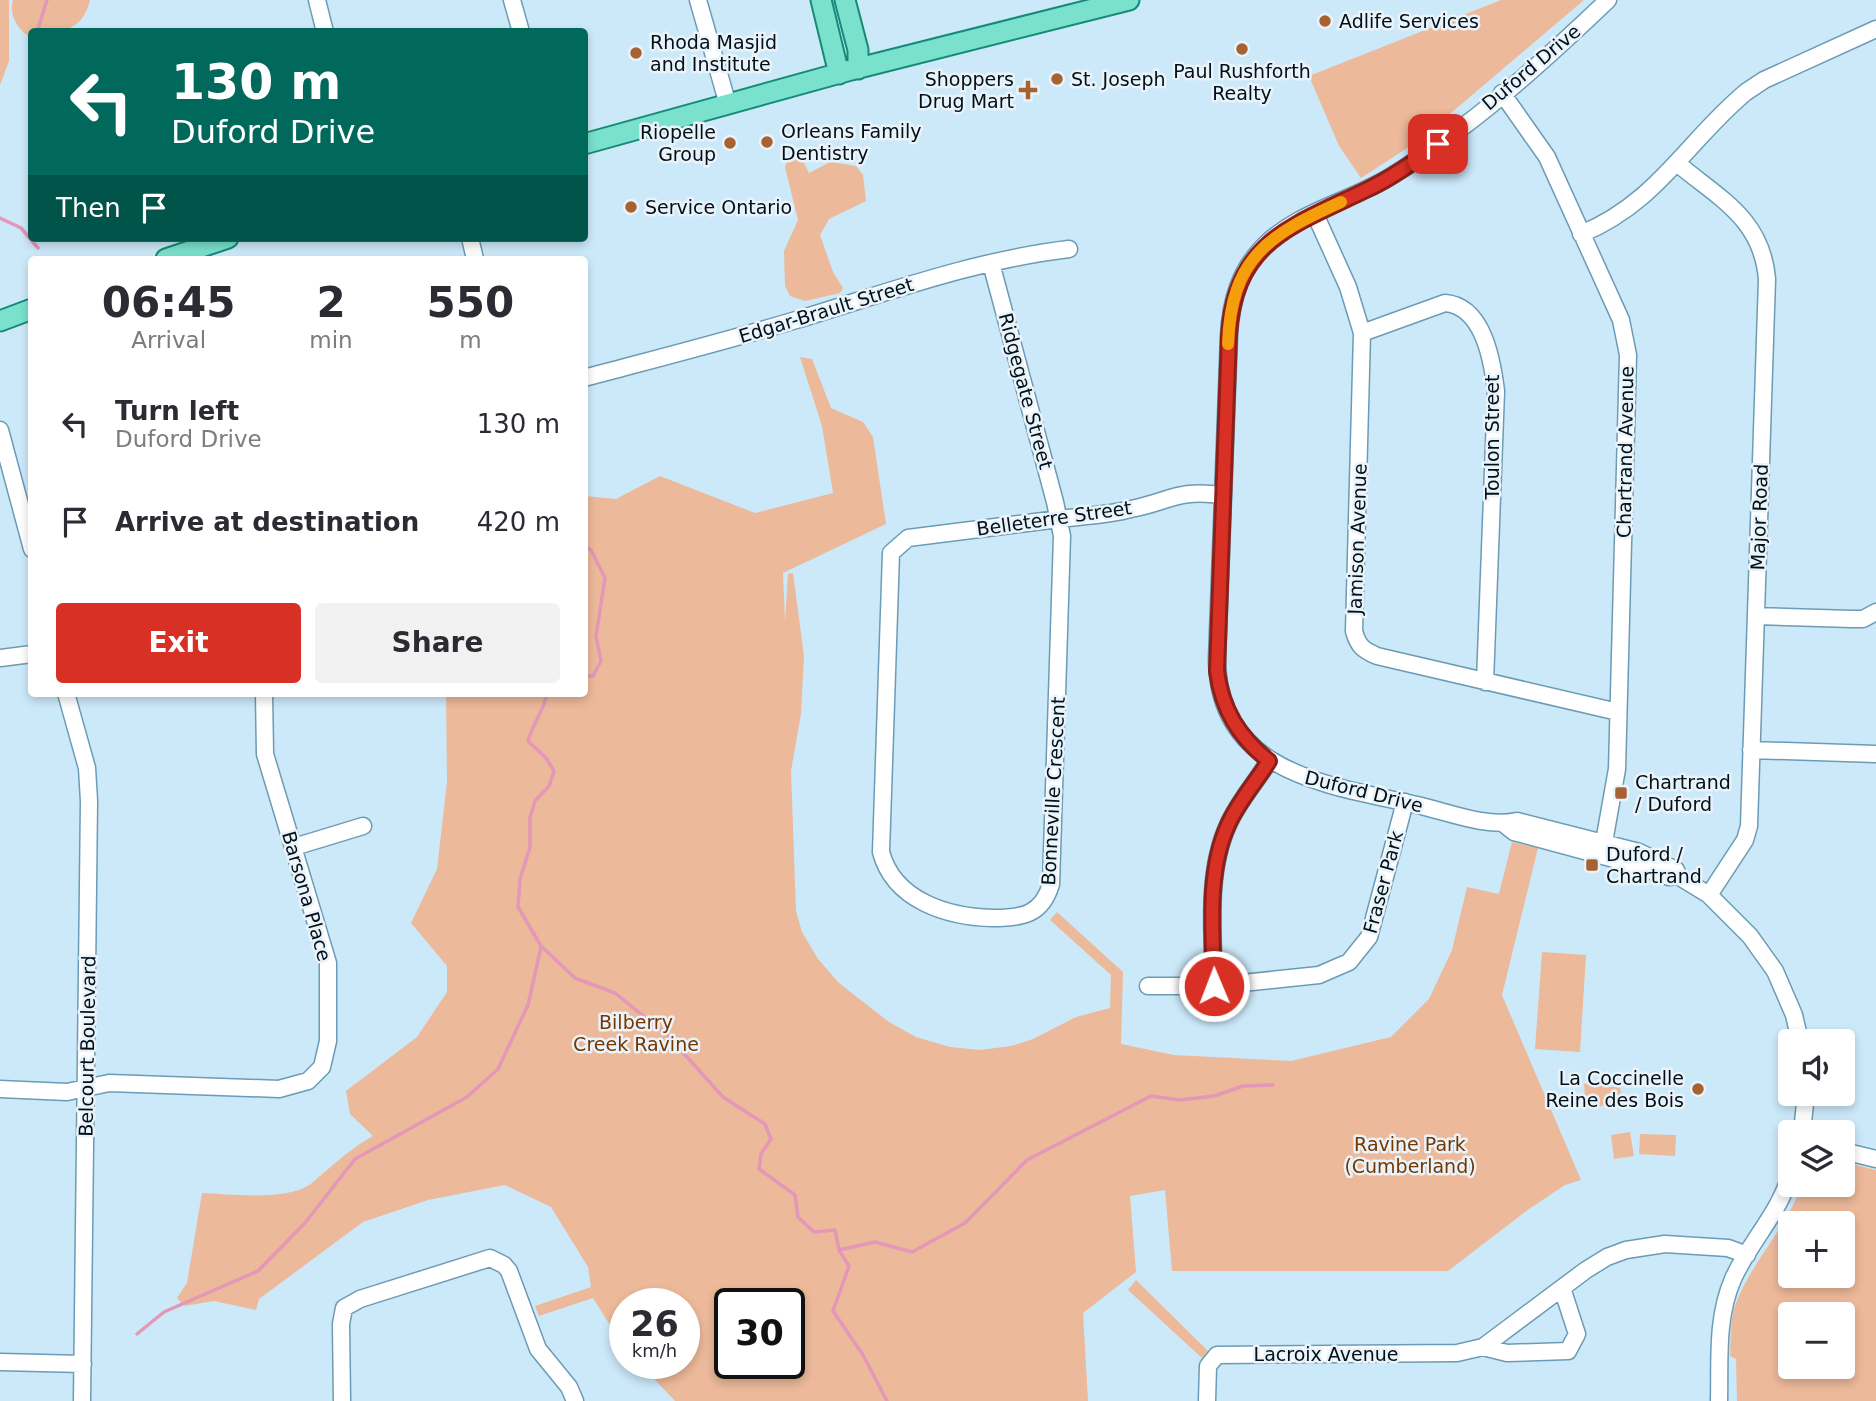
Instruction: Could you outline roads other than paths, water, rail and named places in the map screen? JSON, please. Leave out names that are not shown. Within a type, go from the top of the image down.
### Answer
[{"type":"main road","points":[[821,0],[839,74]]},
{"type":"main road","points":[[845,0],[858,50],[858,69]]},
{"type":"main road","points":[[588,143],[839,74],[1129,0]]},
{"type":"main road","points":[[175,256],[216,242]]},
{"type":"main road","points":[[0,321],[28,310]]},
{"type":"street","points":[[317,0],[324,28]]},
{"type":"street","points":[[512,0],[520,28]]},
{"type":"street","points":[[698,0],[728,105]]},
{"type":"street","name":"Duford Drive","points":[[1608,0],[1502,93],[1403,169],[1369,189],[1281,231],[1263,247],[1246,269],[1234,296],[1229,335],[1217,659],[1221,697],[1237,729],[1269,761],[1314,779],[1405,802],[1504,824],[1517,821],[1604,842],[1663,862],[1676,870],[1678,876]]},
{"type":"street","points":[[1581,234],[1599,227],[1638,202],[1746,92],[1764,80],[1876,29]]},
{"type":"street","name":"Chartrand Avenue","points":[[1502,93],[1547,157],[1620,320],[1628,355],[1617,769],[1604,842]]},
{"type":"street","name":"Major Road","points":[[1678,164],[1744,218],[1760,244],[1765,261],[1749,826],[1745,840],[1709,895]]},
{"type":"street","name":"Jamison Avenue","points":[[1315,214],[1348,286],[1362,333],[1354,631],[1357,642],[1363,650],[1377,656],[1618,712]]},
{"type":"street","name":"Edgar-Brault Street","points":[[588,377],[992,263],[1069,249]]},
{"type":"street","name":"Ridgegate Street","points":[[992,263],[1059,519]]},
{"type":"street","name":"Toulon Street","points":[[1362,333],[1445,303],[1452,303],[1472,316],[1493,363],[1496,391],[1485,682]]},
{"type":"street","points":[[0,430],[28,534]]},
{"type":"street","name":"Belleterre Street","points":[[891,553],[908,538],[1133,509],[1177,494],[1222,495]]},
{"type":"street","name":"Bonneville Crescent","points":[[891,553],[881,852],[885,865],[906,889],[943,913],[969,917],[1024,917],[1042,904],[1051,884],[1062,536],[1059,519]]},
{"type":"street","points":[[1756,616],[1863,619],[1876,612]]},
{"type":"street","points":[[0,658],[28,654]]},
{"type":"street","name":"Belcourt Boulevard","points":[[67,697],[87,768],[89,801],[82,1401]]},
{"type":"street","name":"Barsona Place","points":[[0,1089],[67,1092],[108,1083],[279,1089],[308,1081],[316,1075],[326,1059],[328,962],[265,754],[264,697]]},
{"type":"street","points":[[1751,750],[1876,754]]},
{"type":"street","points":[[1214,986],[1214,891],[1222,838],[1229,822],[1269,761]]},
{"type":"street","name":"Fraser Park","points":[[1149,986],[1214,986],[1318,975],[1349,962],[1369,937],[1405,802]]},
{"type":"street","name":"Duford Drive","points":[[1504,824],[1514,832],[1629,863],[1669,877],[1678,876],[1709,895],[1750,936],[1775,971],[1797,1029]]},
{"type":"street","points":[[294,847],[363,826]]},
{"type":"street","points":[[1855,1154],[1876,1159]]},
{"type":"street","points":[[1719,1401],[1722,1313],[1734,1276],[1769,1222],[1780,1197]]},
{"type":"street","name":"Lacroix Avenue","points":[[1483,1348],[1607,1257],[1644,1246],[1728,1248],[1747,1255]]},
{"type":"street","points":[[342,1401],[341,1324],[344,1308],[360,1298],[490,1258],[497,1260],[509,1272],[538,1349],[569,1387],[575,1401]]},
{"type":"street","name":"Lacroix Avenue","points":[[1207,1401],[1208,1366],[1217,1355],[1457,1353],[1483,1348],[1507,1353],[1567,1351],[1577,1334],[1562,1288]]},
{"type":"street","points":[[0,1362],[83,1364]]},
{"type":"waterway","points":[[38,28],[47,0]]},
{"type":"waterway","points":[[0,218],[21,228],[28,236]]},
{"type":"waterway","points":[[33,242],[38,248]]},
{"type":"waterway","points":[[588,548],[605,578],[596,636],[601,661],[593,676],[588,676]]},
{"type":"waterway","points":[[546,697],[528,741],[546,758],[554,771],[549,786],[535,801],[530,818],[530,847],[520,879],[518,907],[541,946],[575,978],[615,993],[668,1036],[723,1097],[765,1124],[771,1139],[761,1154],[759,1169],[795,1195],[798,1217],[814,1232],[835,1230],[839,1250],[849,1266],[833,1311],[863,1355],[887,1401]]},
{"type":"waterway","points":[[137,1334],[164,1312],[258,1271],[305,1223],[355,1159],[467,1097],[498,1069],[528,1005],[541,947]]},
{"type":"waterway","points":[[839,1250],[875,1242],[912,1252],[965,1223],[1027,1160],[1151,1096],[1180,1100],[1214,1096],[1243,1086],[1273,1085]]},
{"type":"place","name":"Adlife Services","points":[[1325,21]]},
{"type":"place","name":"Paul Rushforth Realty","points":[[1242,49]]},
{"type":"place","name":"Rhoda Masjid and Institute","points":[[636,53]]},
{"type":"place","name":"St. Joseph","points":[[1057,79]]},
{"type":"place","name":"Shoppers Drug Mart","points":[[1028,90]]},
{"type":"place","name":"Orleans Family Dentistry","points":[[767,142]]},
{"type":"place","name":"Riopelle Group","points":[[730,143]]},
{"type":"place","name":"Service Ontario","points":[[631,207]]},
{"type":"place","name":"Chartrand / Duford","points":[[1621,793]]},
{"type":"place","name":"Duford / Chartrand","points":[[1592,865]]},
{"type":"place","name":"La Coccinelle Reine des Bois","points":[[1698,1089]]},
{"type":"park label","name":"Bilberry Creek Ravine","points":[[636,1033]]},
{"type":"park label","name":"Ravine Park (Cumberland)","points":[[1410,1155]]}]
